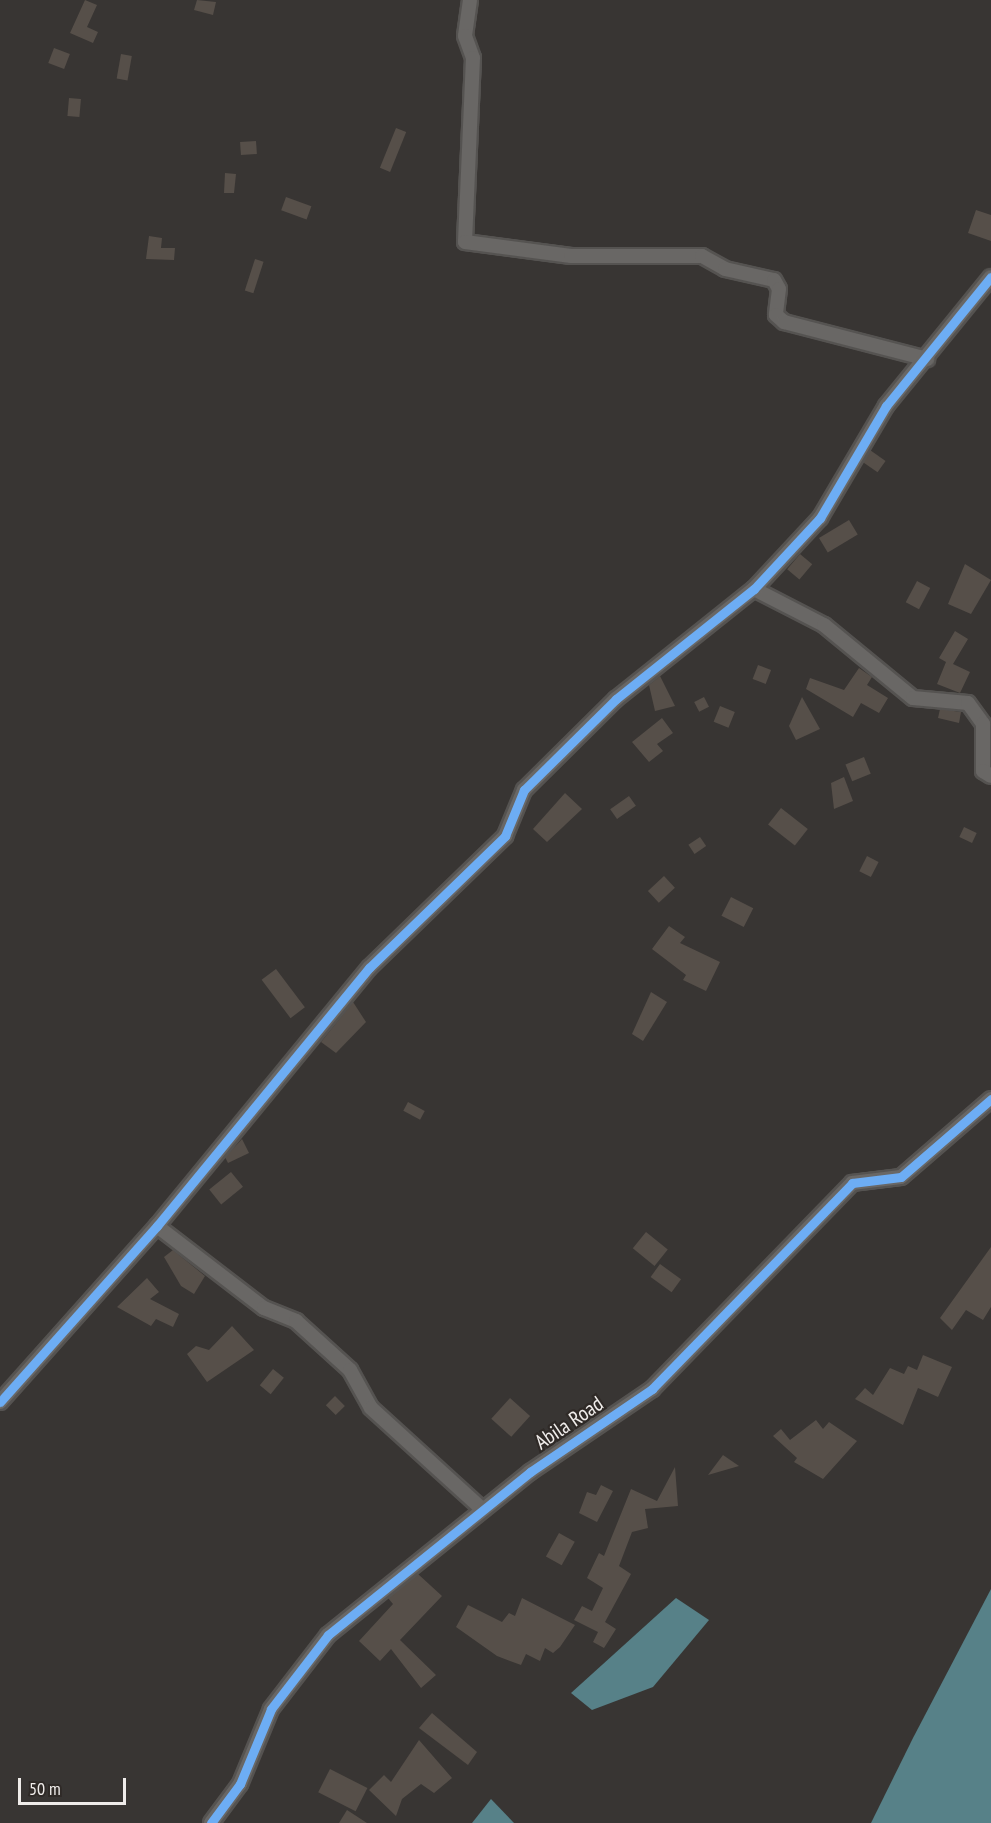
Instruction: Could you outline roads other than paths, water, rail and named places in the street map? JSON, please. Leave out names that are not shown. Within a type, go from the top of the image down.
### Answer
[{"type":"street","points":[[470,0],[465,36],[474,58],[465,242],[571,256],[702,256],[725,269],[774,280],[779,289],[776,315],[784,322],[927,359]]},
{"type":"street","points":[[0,1402],[157,1226],[369,968],[505,836],[524,790],[616,699],[754,589],[820,518],[886,406],[927,359],[991,277]]},
{"type":"street","points":[[754,589],[824,625],[914,698],[968,703],[983,724],[983,771],[991,776]]},
{"type":"street","name":"Abila Road","points":[[211,1823],[236,1793],[271,1709],[316,1649],[482,1509],[652,1389],[852,1183],[901,1177],[991,1099]]},
{"type":"street","points":[[157,1226],[264,1308],[296,1321],[350,1370],[371,1408],[482,1509]]},
{"type":"water","points":[[991,1589],[991,1823],[871,1823],[913,1738]]},
{"type":"water","points":[[676,1598],[709,1620],[653,1687],[592,1710],[571,1693]]},
{"type":"water","points":[[491,1799],[514,1823],[472,1823]]}]
